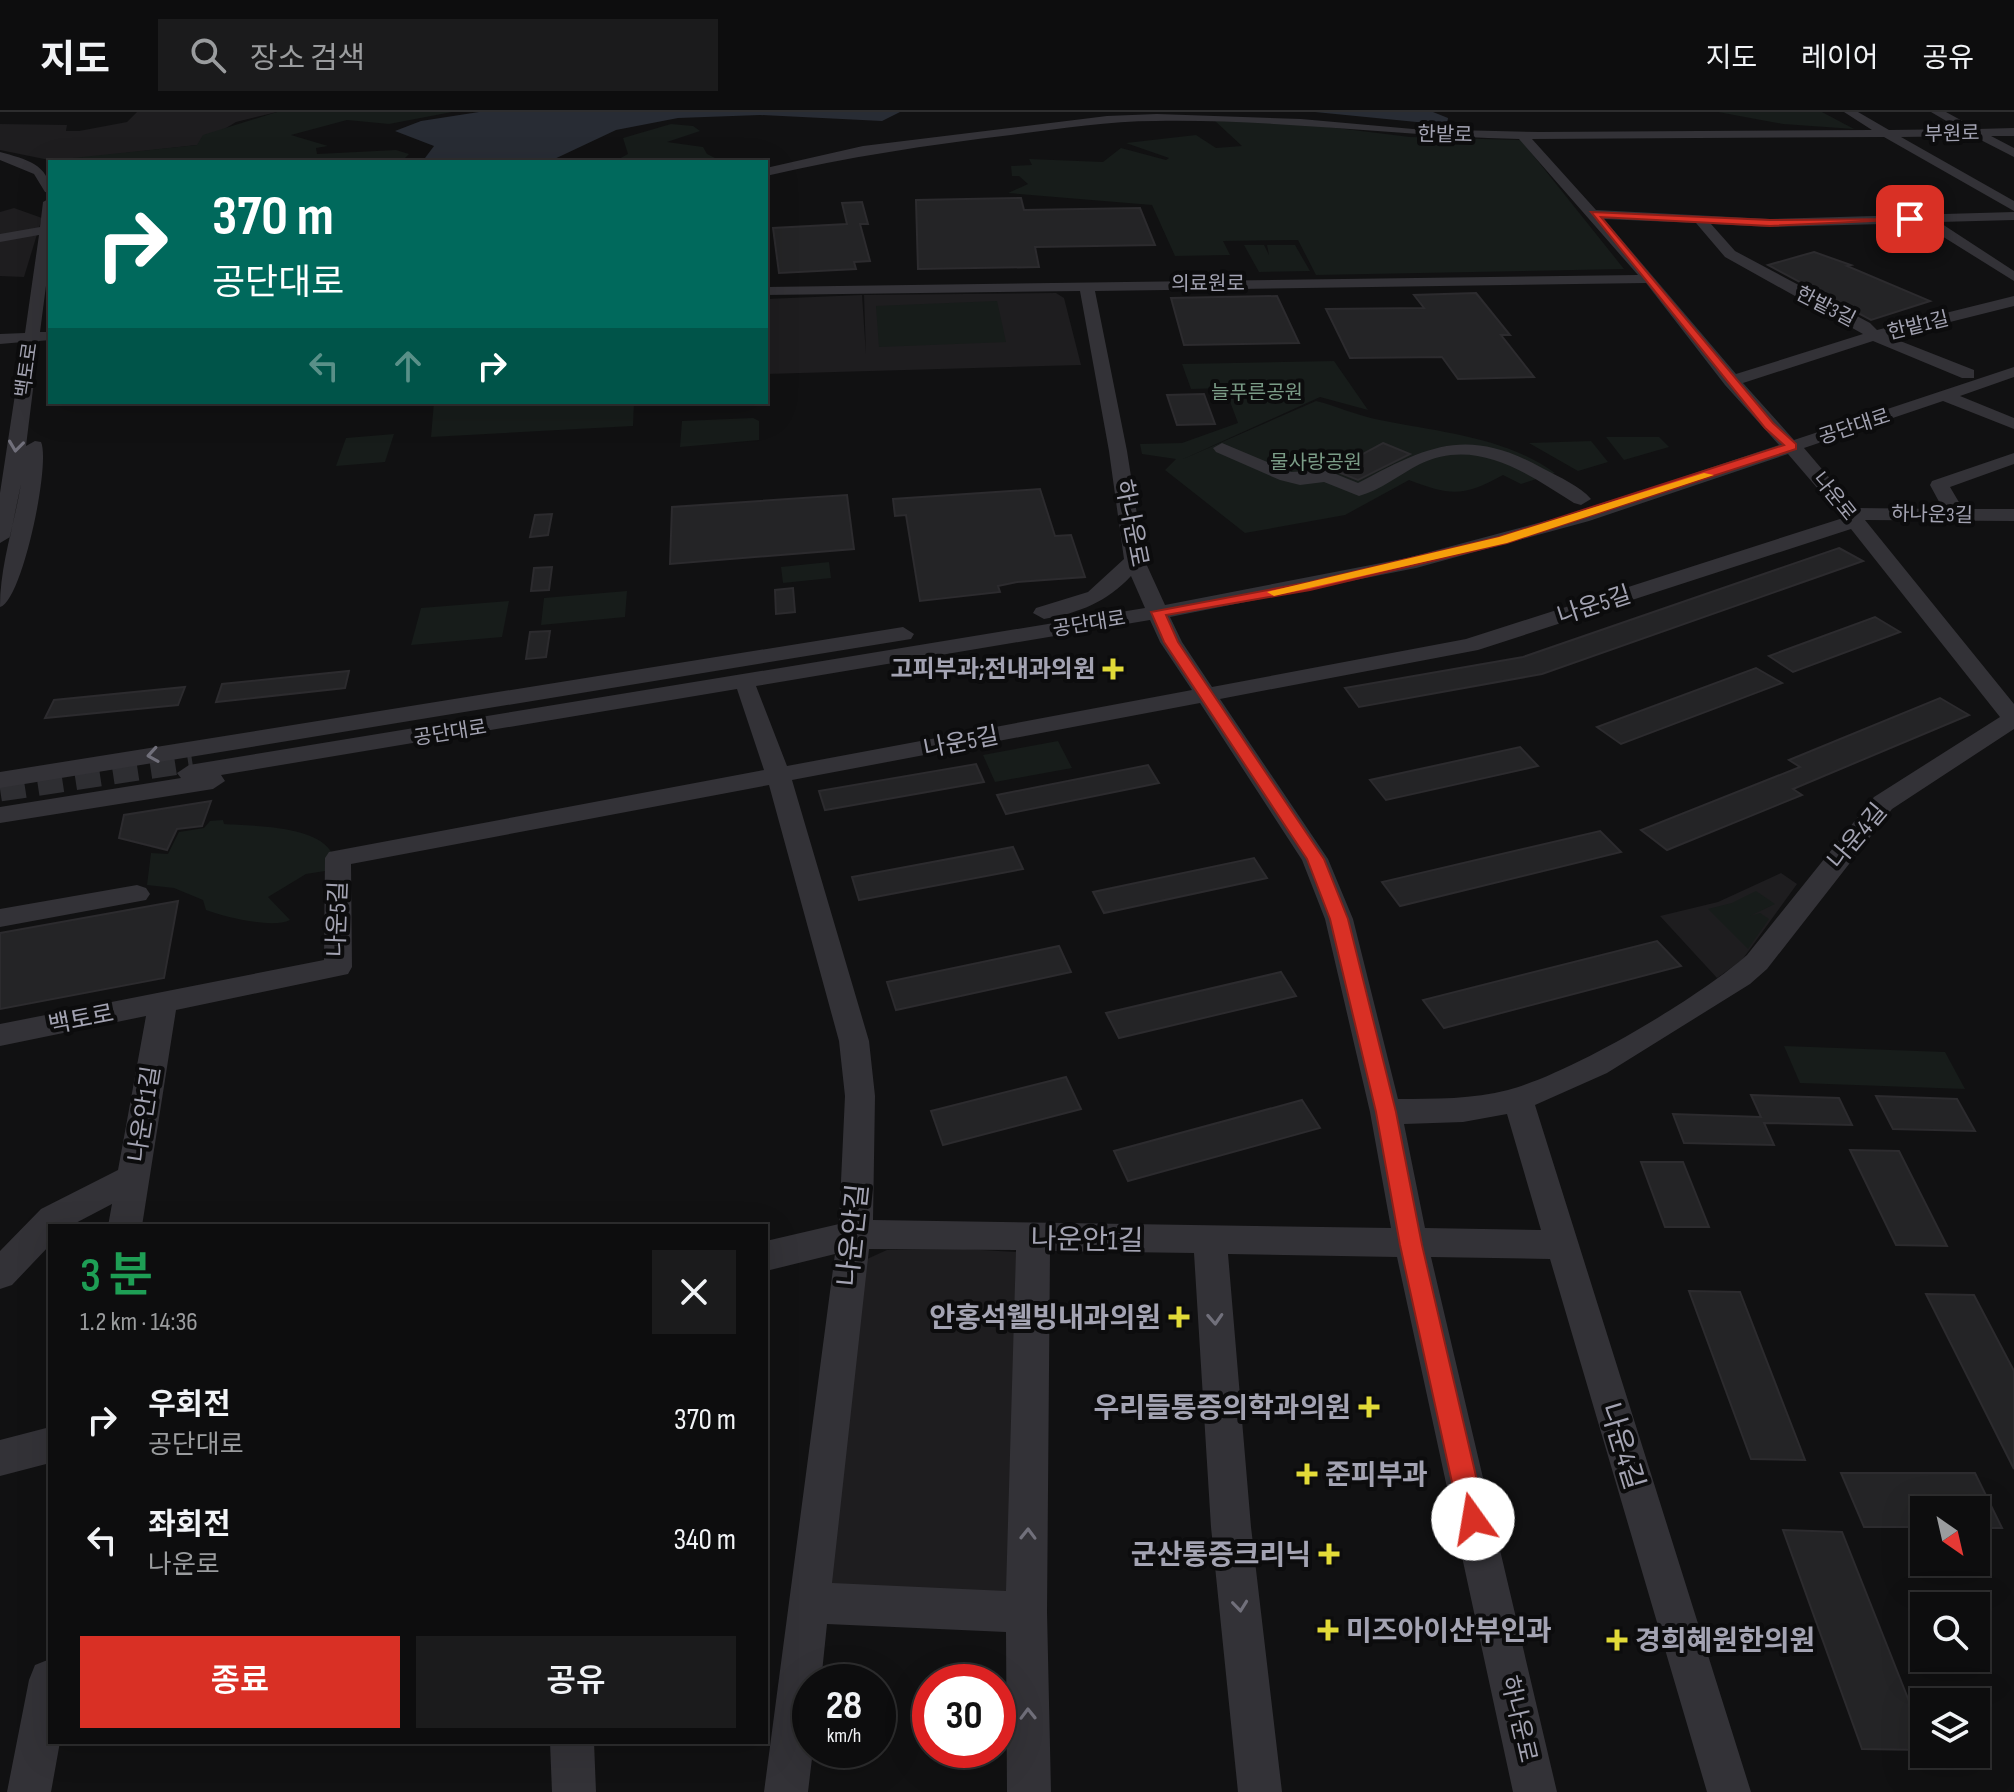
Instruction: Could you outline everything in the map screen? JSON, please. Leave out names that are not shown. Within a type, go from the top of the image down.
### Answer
[{"type":"street","points":[[1850,112],[2014,207]]},
{"type":"street","points":[[1938,112],[2014,153]]},
{"type":"street","name":"한밭로","points":[[768,172],[863,150],[1123,118],[1251,118],[1413,133],[1890,135]]},
{"type":"street","name":"부원로","points":[[1890,135],[2014,132]]},
{"type":"street","name":"나운로","points":[[1522,135],[1650,279],[1731,381],[1853,517],[2014,719]]},
{"type":"street","points":[[0,156],[39,171],[48,186]]},
{"type":"street","points":[[1594,214],[1770,223],[2014,216]]},
{"type":"street","name":"한밭3길","points":[[1698,217],[1730,254],[1864,326],[1874,336],[1968,374]]},
{"type":"street","points":[[1925,219],[2014,277]]},
{"type":"street","points":[[0,238],[48,229]]},
{"type":"street","name":"백토로","points":[[0,601],[12,571],[31,488],[45,334],[43,297],[48,229]]},
{"type":"street","name":"의료원로","points":[[768,291],[1650,279]]},
{"type":"street","name":"하나운로","points":[[1086,285],[1118,451],[1134,559],[1171,642],[1315,859],[1339,919],[1386,1112],[1411,1245],[1535,1792]]},
{"type":"street","name":"한밭1길","points":[[1731,381],[1874,336],[2014,301]]},
{"type":"street","points":[[0,339],[45,334]]},
{"type":"street","name":"백토로","points":[[0,537],[45,334]]},
{"type":"street","name":"공단대로","points":[[2014,359],[1968,374],[1785,441],[1503,540],[1310,586],[1154,604],[1060,611],[191,766],[486,726],[1015,635],[1154,604],[1382,554],[1581,499],[1785,441],[1945,396],[2014,372]]},
{"type":"street","points":[[1945,396],[2014,424]]},
{"type":"street","points":[[1222,448],[1287,476],[1313,481],[1326,476],[1359,490],[1430,453],[1453,448],[1482,450],[1519,462],[1581,499]]},
{"type":"street","points":[[1956,514],[1939,485],[2014,458]]},
{"type":"street","name":"하나운3길","points":[[1853,517],[2014,515]]},
{"type":"street","name":"나운5길","points":[[163,1002],[338,967],[338,858],[1470,645],[1853,517]]},
{"type":"street","points":[[0,780],[693,667],[1060,611],[1083,604],[1106,590],[1134,559]]},
{"type":"street","points":[[0,815],[748,690],[1015,635]]},
{"type":"street","name":"나운안길","points":[[748,690],[791,813],[854,1041],[860,1096],[859,1166],[853,1235],[786,1792]]},
{"type":"street","name":"나운4길","points":[[1386,1112],[1459,1110],[1518,1099],[1549,1089],[1740,977],[1757,962],[1883,803],[2014,719]]},
{"type":"street","points":[[0,918],[137,894]]},
{"type":"street","name":"백토로","points":[[0,1035],[163,1002]]},
{"type":"street","name":"나운안1길","points":[[125,1224],[163,1002]]},
{"type":"street","name":"나운4길","points":[[1518,1099],[1729,1792]]},
{"type":"street","points":[[48,1224],[134,1177]]},
{"type":"street","points":[[0,1274],[48,1224]]},
{"type":"street","name":"나운안1길","points":[[768,1256],[853,1235],[1562,1245]]},
{"type":"street","points":[[1029,1792],[1026,1612],[1033,1238]]},
{"type":"street","points":[[1210,1241],[1230,1513],[1260,1792]]},
{"type":"street","points":[[0,1458],[48,1446]]},
{"type":"street","points":[[810,1603],[1026,1612]]},
{"type":"street","points":[[29,1792],[48,1691]]},
{"type":"street","points":[[572,1744],[574,1792]]},
{"type":"shaded area","points":[[137,112],[277,112],[236,122],[198,145],[63,160],[0,150],[0,124],[67,125],[66,131],[79,131],[127,122]]},
{"type":"shaded area","points":[[479,112],[900,112],[882,121],[760,115],[678,118],[616,130],[552,160],[424,160],[434,146],[395,131],[421,121]]},
{"type":"shaded area","points":[[1315,112],[1433,112],[1448,118],[1447,125]]},
{"type":"shaded area","points":[[14,208],[42,218],[24,277],[0,276],[0,212]]},
{"type":"shaded area","points":[[1056,293],[1064,298],[1081,365],[768,374],[768,299],[862,295],[866,355],[864,295]]},
{"type":"shaded area","points":[[1781,873],[1797,884],[1742,960],[1717,978],[1660,916],[1718,902]]},
{"type":"shaded area","points":[[887,1250],[1016,1252],[1013,1596],[834,1593],[830,1576],[867,1259]]},
{"type":"green space","points":[[277,112],[452,112],[389,124],[347,120],[291,135],[328,146],[316,148],[317,154],[396,150],[409,154],[403,160],[54,160],[197,145],[203,135]]},
{"type":"green space","points":[[1718,112],[1822,112],[1854,129],[1783,124]]},
{"type":"green space","points":[[1214,120],[1296,123],[1410,137],[1521,140],[1624,269],[1316,275],[1298,240],[1223,241],[1230,255],[1175,256],[1152,205],[1008,193],[1028,184],[1019,176],[1012,176],[1011,166],[1032,165],[1029,159],[1103,162],[1121,148],[1166,160],[1169,158],[1126,143],[1196,135],[1216,148],[1242,146]]},
{"type":"green space","points":[[671,124],[693,126],[700,131],[667,142],[703,147],[707,154],[719,160],[617,160],[628,154],[623,138]]},
{"type":"green space","points":[[1244,245],[1264,245],[1269,255],[1267,245],[1295,245],[1310,271],[1259,272]]},
{"type":"green space","points":[[997,301],[1006,342],[879,347],[876,306]]},
{"type":"green space","name":"물사랑공원","points":[[1334,361],[1368,410],[1320,397],[1181,460],[1316,401],[1372,418],[1494,444],[1515,451],[1555,473],[1521,484],[1503,475],[1457,492],[1409,480],[1345,515],[1245,533],[1165,470],[1176,459],[1142,454],[1140,444],[1182,443],[1238,423],[1225,388],[1191,389],[1182,364]]},
{"type":"green space","points":[[434,404],[634,404],[633,426],[431,437]]},
{"type":"green space","points":[[753,418],[759,421],[759,440],[680,447],[682,421]]},
{"type":"green space","points":[[394,434],[385,462],[336,466],[346,438]]},
{"type":"green space","points":[[1606,437],[1659,437],[1669,447],[1624,460]]},
{"type":"green space","points":[[1591,441],[1608,462],[1578,471],[1529,443]]},
{"type":"green space","points":[[829,562],[831,578],[783,583],[781,567]]},
{"type":"green space","points":[[627,591],[625,617],[541,625],[544,598]]},
{"type":"green space","points":[[509,601],[502,637],[411,645],[421,608]]},
{"type":"green space","points":[[1058,741],[1072,768],[995,782],[983,755]]},
{"type":"green space","points":[[223,820],[224,824],[300,833],[326,845],[333,855],[325,871],[306,874],[268,897],[290,920],[261,923],[225,916],[206,910],[203,900],[174,888],[147,885],[151,853],[168,854],[179,832],[204,828],[210,821]]},
{"type":"green space","points":[[1756,891],[1775,904],[1750,916],[1760,913],[1769,919],[1748,949],[1708,909],[1732,903]]},
{"type":"green space","points":[[1784,1046],[1945,1052],[1965,1089],[1800,1083]]},
{"type":"building","points":[[1021,198],[1024,210],[1140,208],[1155,245],[1035,247],[1039,267],[918,269],[916,200]]},
{"type":"building","points":[[862,202],[868,224],[860,224],[870,261],[854,262],[856,269],[779,273],[773,228],[847,224],[842,203]]},
{"type":"building","points":[[1814,252],[1851,265],[1847,266],[1930,301],[1871,320],[1768,265]]},
{"type":"building","points":[[1476,293],[1510,335],[1501,335],[1534,377],[1458,379],[1442,357],[1350,358],[1326,309],[1424,308],[1414,295]]},
{"type":"building","points":[[1277,296],[1299,343],[1184,345],[1171,298]]},
{"type":"building","points":[[1204,394],[1215,424],[1177,425],[1167,395]]},
{"type":"building","points":[[1383,443],[1410,454],[1358,480],[1333,470]]},
{"type":"building","points":[[1040,489],[1055,536],[1071,535],[1085,577],[1017,582],[998,586],[1000,592],[920,601],[906,515],[895,516],[893,499]]},
{"type":"building","points":[[847,495],[854,549],[670,564],[672,507]]},
{"type":"building","points":[[552,514],[548,535],[530,537],[535,515]]},
{"type":"building","points":[[1839,548],[1863,561],[1542,674],[1359,707],[1345,688],[1523,657]]},
{"type":"building","points":[[552,567],[549,590],[531,591],[534,568]]},
{"type":"building","points":[[793,588],[795,612],[776,614],[775,590]]},
{"type":"building","points":[[1875,617],[1900,632],[1793,672],[1769,656]]},
{"type":"building","points":[[550,631],[546,657],[526,659],[530,632]]},
{"type":"building","points":[[1756,668],[1782,683],[1621,744],[1597,727]]},
{"type":"building","points":[[349,671],[345,688],[216,702],[222,684]]},
{"type":"building","points":[[185,687],[178,705],[45,718],[54,700]]},
{"type":"building","points":[[1940,698],[1969,715],[1793,789],[1802,795],[1667,850],[1641,830],[1800,767],[1789,760]]},
{"type":"building","points":[[1520,747],[1538,766],[1386,800],[1370,780]]},
{"type":"building","points":[[976,764],[984,782],[825,810],[819,791]]},
{"type":"building","points":[[1148,765],[1159,783],[1006,814],[997,795]]},
{"type":"building","points":[[211,801],[202,826],[177,829],[167,850],[119,838],[124,815]]},
{"type":"building","points":[[1600,831],[1621,852],[1400,906],[1382,882]]},
{"type":"building","points":[[1013,847],[1023,869],[859,900],[852,877]]},
{"type":"building","points":[[1254,858],[1267,878],[1104,913],[1093,892]]},
{"type":"building","points":[[178,901],[164,978],[0,1009],[0,933]]},
{"type":"building","points":[[1657,941],[1681,966],[1444,1028],[1423,1000]]},
{"type":"building","points":[[1059,946],[1071,972],[896,1010],[887,982]]},
{"type":"building","points":[[1281,972],[1296,996],[1119,1038],[1106,1013]]},
{"type":"building","points":[[1066,1077],[1081,1109],[943,1145],[931,1111]]},
{"type":"building","points":[[1751,1095],[1839,1098],[1852,1125],[1764,1123],[1774,1145],[1684,1143],[1673,1114],[1761,1117]]},
{"type":"building","points":[[1876,1096],[1957,1099],[1975,1131],[1893,1129]]},
{"type":"building","points":[[1302,1100],[1320,1128],[1128,1181],[1114,1151]]},
{"type":"building","points":[[1850,1150],[1899,1151],[1947,1246],[1896,1245]]},
{"type":"building","points":[[1641,1162],[1683,1162],[1709,1227],[1665,1227]]},
{"type":"building","points":[[1689,1291],[1740,1292],[1805,1460],[1751,1459]]},
{"type":"building","points":[[1926,1294],[1974,1295],[2014,1371],[2014,1469]]},
{"type":"building","points":[[1841,1473],[1975,1473],[1986,1496],[1910,1496],[1910,1527],[1864,1527]]},
{"type":"building","points":[[1990,1504],[2002,1528],[1990,1528]]},
{"type":"building","points":[[1783,1530],[1842,1532],[1910,1704],[1910,1750],[1862,1749]]},
{"type":"tunnel","points":[[0,789],[192,760]]},
{"type":"slow traffic","points":[[1274,592],[1409,564],[1503,540],[1708,475]]},
{"type":"place","name":"고피부과;전내과의원","points":[[1113,669]]},
{"type":"place","name":"안홍석웰빙내과의원","points":[[1179,1317]]},
{"type":"place","name":"우리들통증의학과의원","points":[[1369,1407]]},
{"type":"place","name":"준피부과","points":[[1307,1474]]},
{"type":"place","name":"군산통증크리닉","points":[[1329,1554]]},
{"type":"place","name":"미즈아이산부인과","points":[[1328,1630]]},
{"type":"place","name":"경희혜원한의원","points":[[1617,1640]]},
{"type":"route","points":[[1473,1519],[1411,1245],[1386,1112],[1339,919],[1315,859],[1171,642],[1158,612],[1310,586],[1503,540],[1792,447],[1769,426],[1594,214],[1770,223],[1910,219]]},
{"type":"park label","name":"늘푸른공원","points":[[1257,392]]}]
